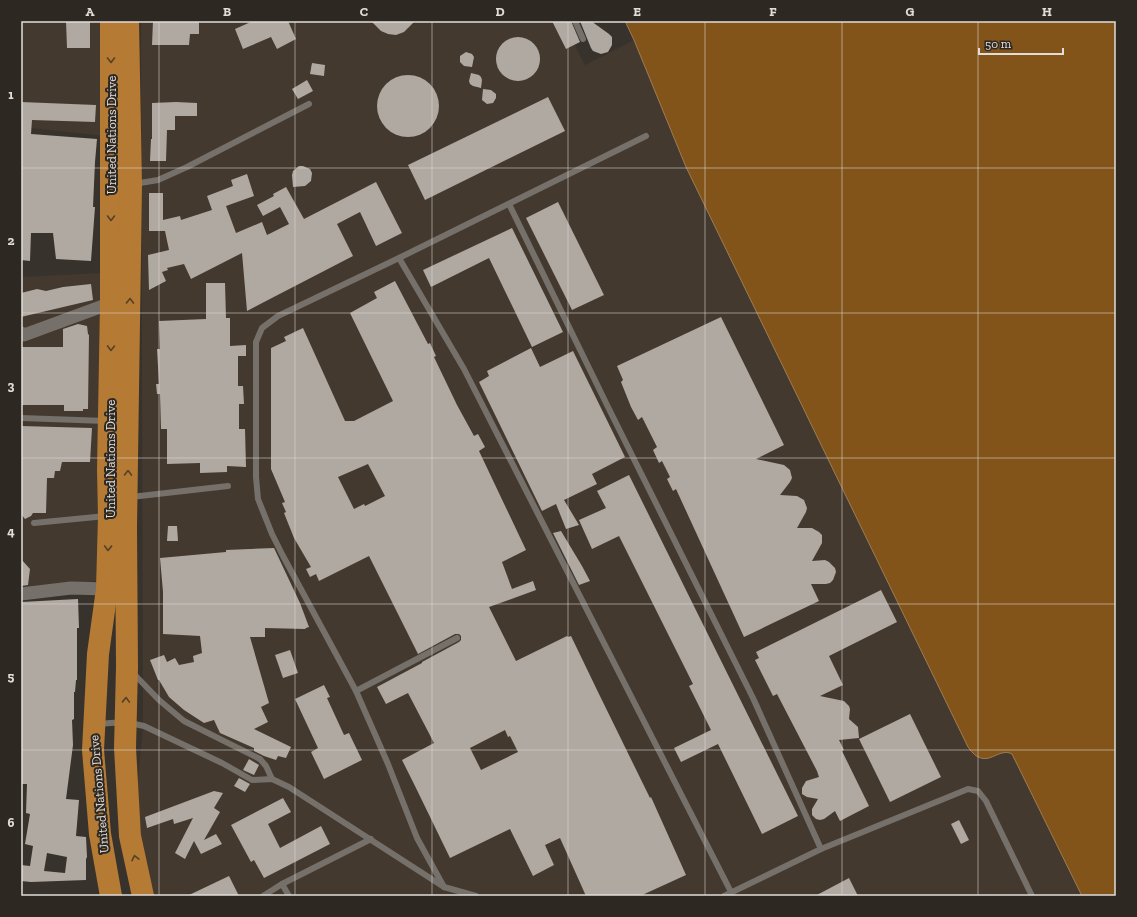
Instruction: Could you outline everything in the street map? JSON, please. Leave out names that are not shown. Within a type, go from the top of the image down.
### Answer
[{"type":"highway","name":"United Nations Drive","points":[[110,21],[111,302],[109,516],[107,589],[98,654],[93,750],[100,834],[111,896]]},
{"type":"highway","name":"United Nations Drive","points":[[128,21],[131,185],[128,498],[126,528],[127,667],[125,754],[130,836],[143,896]]},
{"type":"street","points":[[21,333],[24,335],[111,302]]},
{"type":"street","points":[[21,594],[71,588],[107,589]]},
{"type":"lane","points":[[575,21],[583,39]]},
{"type":"lane","points":[[131,185],[158,180],[187,167],[309,104]]},
{"type":"lane","points":[[444,887],[417,838],[388,764],[356,691],[283,556],[272,534],[258,499],[256,477],[256,342],[262,328],[278,316],[646,136]]},
{"type":"lane","points":[[509,204],[604,400],[753,698],[821,849]]},
{"type":"lane","points":[[399,258],[464,369],[731,892]]},
{"type":"lane","points":[[21,418],[110,421]]},
{"type":"lane","points":[[128,498],[228,486]]},
{"type":"lane","points":[[34,523],[109,516]]},
{"type":"lane","points":[[356,691],[457,638]]},
{"type":"lane","points":[[127,667],[174,714],[184,721],[260,760],[266,766],[272,780]]},
{"type":"lane","points":[[94,724],[125,722],[144,726],[222,762],[252,780],[272,780],[289,786],[444,887],[476,896]]},
{"type":"lane","points":[[724,896],[821,849],[968,789],[978,792],[986,802],[1032,896]]},
{"type":"lane","points":[[263,896],[282,884],[371,839]]},
{"type":"lane","points":[[282,884],[289,896]]},
{"type":"shaded area","points":[[21,21],[109,21],[105,136],[21,127]]},
{"type":"shaded area","points":[[141,21],[562,21],[585,65],[634,40],[686,167],[968,747],[979,758],[986,759],[1006,752],[1012,753],[1082,896],[150,896],[142,848],[137,790],[143,728]]},
{"type":"shaded area","points":[[625,21],[1116,21],[1116,896],[1082,896],[1012,754],[1007,752],[1001,753],[986,759],[980,758],[974,754],[968,747],[686,167]]},
{"type":"shaded area","points":[[103,273],[101,580],[21,594],[21,277]]},
{"type":"building","points":[[66,21],[90,21],[90,48],[67,48]]},
{"type":"building","points":[[153,21],[199,21],[199,34],[190,34],[189,45],[152,45]]},
{"type":"building","points":[[253,21],[288,21],[296,39],[277,49],[271,37],[243,49],[235,29]]},
{"type":"building","points":[[371,21],[415,21],[404,32],[396,35],[381,31]]},
{"type":"building","points":[[552,21],[571,21],[580,42],[566,49]]},
{"type":"building","points":[[580,21],[591,21],[612,37],[612,45],[608,52],[601,54],[593,51]]},
{"type":"building","points":[[518,37],[530,41],[536,47],[540,59],[536,71],[530,77],[518,81],[506,77],[500,71],[496,59],[500,47],[506,41]]},
{"type":"building","points":[[466,52],[472,54],[474,57],[472,67],[464,66],[460,62],[460,56]]},
{"type":"building","points":[[312,63],[325,65],[324,76],[310,74]]},
{"type":"building","points":[[471,73],[481,77],[481,88],[470,84],[469,81]]},
{"type":"building","points":[[408,75],[420,77],[430,84],[437,94],[439,106],[437,118],[430,128],[420,135],[408,137],[396,135],[386,128],[379,118],[377,106],[379,94],[386,84],[396,77]]},
{"type":"building","points":[[307,80],[313,91],[298,99],[292,89]]},
{"type":"building","points":[[483,89],[491,90],[496,94],[496,98],[493,103],[487,104],[482,100]]},
{"type":"building","points":[[548,97],[565,131],[425,200],[408,165]]},
{"type":"building","points":[[21,102],[96,105],[95,122],[32,120],[31,134],[97,139],[93,207],[95,207],[91,261],[56,259],[53,233],[31,233],[30,261],[21,260]]},
{"type":"building","points":[[152,103],[197,103],[197,116],[175,116],[175,130],[167,130],[166,161],[150,161],[152,139]]},
{"type":"building","points":[[299,166],[310,169],[312,173],[311,181],[305,186],[293,187],[293,171]]},
{"type":"building","points":[[247,174],[254,196],[226,206],[236,233],[262,222],[267,235],[289,224],[280,207],[263,216],[257,205],[274,196],[273,194],[286,187],[304,219],[376,182],[402,233],[376,246],[360,212],[337,224],[353,256],[247,311],[242,253],[191,279],[184,264],[167,268],[168,270],[162,272],[166,281],[149,290],[148,255],[169,250],[165,231],[149,231],[149,193],[163,193],[163,220],[180,216],[181,220],[212,210],[207,196],[233,186],[231,180]]},
{"type":"building","points":[[558,202],[604,295],[572,310],[526,218]]},
{"type":"building","points":[[512,228],[563,332],[532,347],[489,258],[431,287],[423,270]]},
{"type":"building","points":[[395,281],[428,344],[430,343],[436,356],[434,357],[457,405],[474,436],[478,434],[485,447],[479,451],[526,550],[502,562],[512,589],[533,581],[536,590],[489,607],[516,661],[567,636],[571,636],[650,798],[651,797],[686,875],[640,896],[586,896],[560,838],[545,845],[554,865],[533,876],[510,829],[450,858],[402,760],[434,743],[408,693],[386,704],[377,687],[459,642],[461,640],[461,636],[459,634],[455,634],[418,654],[369,556],[319,581],[316,574],[310,577],[306,569],[311,567],[294,538],[284,513],[286,512],[282,503],[285,502],[271,469],[271,348],[286,341],[284,337],[303,328],[345,421],[354,421],[393,401],[350,313],[377,298],[374,292]],"holes":[[[368,464],[385,496],[365,506],[364,504],[354,509],[338,477]],[[505,730],[508,737],[510,736],[518,752],[481,770],[470,748]]]},
{"type":"building","points":[[206,283],[225,283],[226,318],[230,318],[230,346],[246,345],[246,356],[238,356],[238,386],[243,386],[244,404],[239,404],[239,429],[245,429],[246,467],[227,466],[227,472],[200,473],[200,463],[167,464],[167,429],[161,429],[160,394],[157,394],[156,384],[159,384],[157,349],[160,349],[159,321],[206,319]]},
{"type":"building","points":[[91,284],[93,300],[21,317],[21,293],[37,289],[46,291],[63,287]]},
{"type":"building","points":[[721,317],[784,445],[756,459],[784,465],[790,470],[792,478],[780,495],[797,496],[804,500],[807,508],[806,512],[797,528],[812,528],[822,535],[822,543],[812,561],[825,560],[835,568],[836,572],[830,583],[811,584],[819,601],[744,637],[676,489],[673,491],[667,479],[670,477],[662,461],[659,463],[653,450],[657,447],[642,417],[638,420],[631,407],[621,382],[623,380],[617,366]]},
{"type":"building","points":[[78,324],[87,326],[89,335],[88,409],[83,409],[83,411],[64,411],[64,405],[21,405],[21,347],[63,347],[63,329]]},
{"type":"building","points":[[531,348],[540,367],[573,351],[625,457],[592,474],[597,484],[564,500],[579,525],[566,529],[556,504],[542,511],[479,382],[489,376],[487,371]]},
{"type":"building","points":[[21,426],[92,428],[90,462],[62,462],[60,471],[55,471],[54,478],[47,478],[46,513],[33,513],[25,519],[21,514]]},
{"type":"building","points":[[629,475],[798,816],[762,834],[718,744],[681,762],[674,748],[711,730],[689,686],[693,684],[619,536],[592,549],[579,520],[606,508],[597,491]]},
{"type":"building","points":[[168,526],[177,526],[178,541],[167,541]]},
{"type":"building","points":[[561,531],[590,581],[579,585],[553,533]]},
{"type":"building","points":[[274,548],[300,603],[309,627],[305,629],[265,628],[265,637],[250,637],[269,703],[261,707],[268,722],[254,729],[291,747],[286,758],[278,756],[276,760],[264,756],[254,751],[254,748],[220,733],[214,720],[204,723],[184,710],[169,697],[158,680],[150,660],[164,655],[167,662],[175,658],[179,665],[194,662],[193,656],[202,653],[200,636],[163,634],[163,592],[160,558],[226,552],[226,550]]},
{"type":"building","points":[[21,559],[30,569],[28,585],[21,586]]},
{"type":"building","points":[[881,590],[897,622],[829,656],[843,685],[820,696],[844,701],[849,706],[849,719],[858,727],[859,738],[839,740],[844,750],[842,751],[869,806],[840,821],[835,811],[824,819],[816,819],[812,815],[812,809],[818,799],[807,797],[802,794],[802,788],[806,781],[819,777],[817,771],[777,694],[773,696],[755,660],[759,658],[756,652]]},
{"type":"building","points":[[78,599],[79,628],[77,628],[77,680],[74,692],[74,719],[72,720],[73,745],[66,799],[79,800],[76,836],[86,837],[86,880],[21,881],[21,865],[30,866],[33,846],[25,844],[30,814],[26,813],[27,784],[21,784],[21,602]],"holes":[[[47,853],[67,857],[65,873],[44,871]]]},
{"type":"building","points":[[290,650],[298,673],[283,678],[275,655]]},
{"type":"building","points":[[324,685],[330,697],[327,698],[344,735],[349,733],[362,760],[324,779],[311,752],[318,748],[295,699]]},
{"type":"building","points":[[910,714],[941,777],[890,802],[859,739]]},
{"type":"building","points":[[249,759],[259,765],[254,775],[243,770]]},
{"type":"building","points":[[239,778],[250,784],[245,792],[234,786]]},
{"type":"building","points":[[214,791],[223,793],[214,808],[220,812],[204,840],[216,834],[222,844],[201,854],[194,841],[185,859],[175,853],[193,818],[174,824],[173,819],[147,828],[145,817]]},
{"type":"building","points":[[283,798],[291,812],[268,824],[280,848],[321,826],[330,844],[264,878],[254,860],[251,862],[231,825]]},
{"type":"building","points":[[959,820],[969,840],[961,844],[951,824]]},
{"type":"building","points":[[229,876],[239,896],[187,896]]},
{"type":"building","points":[[849,878],[858,896],[815,896]]}]
